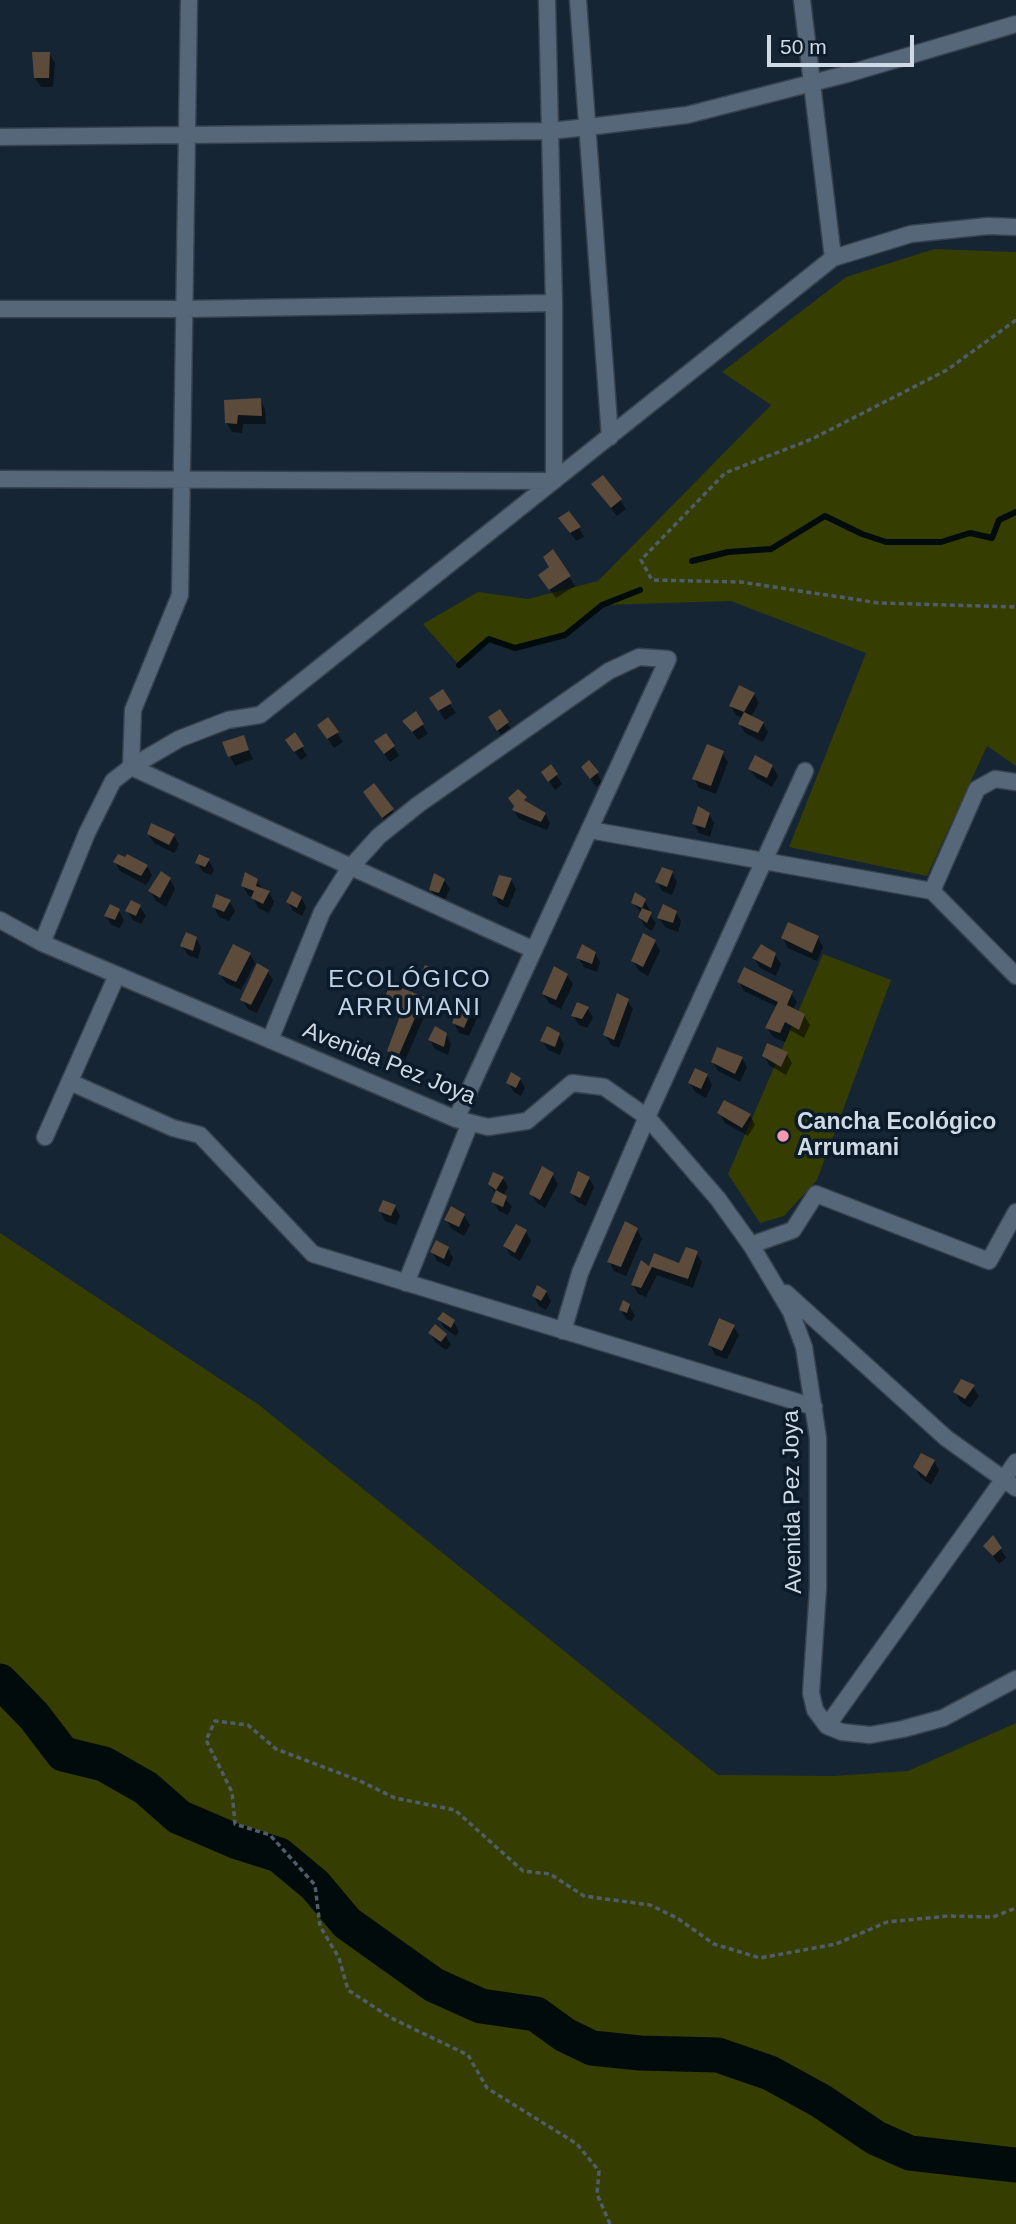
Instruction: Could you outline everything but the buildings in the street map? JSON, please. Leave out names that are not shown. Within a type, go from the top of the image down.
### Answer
[{"type":"street","points":[[131,767],[133,710],[180,595],[189,0]]},
{"type":"street","points":[[547,0],[554,303],[554,481]]},
{"type":"street","points":[[578,0],[610,437]]},
{"type":"street","points":[[802,0],[833,258]]},
{"type":"street","points":[[0,137],[550,131],[588,127],[687,115],[813,83],[1016,24]]},
{"type":"street","points":[[42,943],[87,833],[113,781],[131,767],[179,739],[228,720],[260,715],[833,258],[911,234],[988,226],[1016,227]]},
{"type":"street","points":[[0,309],[554,303]]},
{"type":"street","points":[[0,479],[554,481]]},
{"type":"street","points":[[270,1040],[322,912],[351,867],[379,836],[419,804],[609,671],[639,657],[668,659],[534,950],[463,1121],[406,1283]]},
{"type":"street","points":[[131,767],[534,950]]},
{"type":"street","points":[[564,1331],[580,1273],[647,1117],[805,771]]},
{"type":"street","points":[[932,891],[976,789],[995,779],[1016,782]]},
{"type":"street","points":[[590,830],[932,891],[1016,976]]},
{"type":"street","name":"Avenida Pez Joya","points":[[0,920],[42,943],[463,1121],[488,1127],[527,1121],[572,1083],[604,1087],[647,1117],[718,1199],[751,1245],[791,1312],[804,1347],[818,1438],[818,1589],[811,1693],[815,1710],[827,1726]]},
{"type":"street","points":[[45,1137],[117,975]]},
{"type":"street","points":[[70,1082],[173,1128],[200,1135],[313,1254],[814,1407]]},
{"type":"street","points":[[751,1245],[793,1230],[816,1194],[989,1261],[1016,1212]]},
{"type":"street","points":[[775,1283],[946,1438],[1009,1483]]},
{"type":"street","points":[[1016,1462],[1009,1483],[827,1726],[842,1732],[870,1735],[903,1729],[943,1718],[1016,1679]]},
{"type":"path","points":[[1016,320],[947,370],[811,439],[725,473],[641,560],[652,580],[741,582],[879,603],[1016,607]]},
{"type":"path","points":[[610,2224],[597,2194],[599,2171],[577,2144],[487,2088],[468,2055],[391,2018],[348,1990],[339,1958],[320,1926],[315,1885],[270,1835],[235,1824],[232,1792],[206,1740],[215,1721],[248,1725],[276,1749],[358,1780],[395,1798],[455,1810],[523,1871],[550,1874],[584,1896],[650,1905],[677,1918],[714,1944],[760,1958],[836,1944],[887,1922],[948,1916],[993,1917],[1016,1908]]},
{"type":"green space","points":[[934,249],[1016,252],[1016,766],[987,746],[927,876],[789,847],[866,653],[731,601],[602,605],[565,635],[515,648],[489,640],[459,665],[423,624],[478,592],[528,599],[598,581],[771,405],[722,372],[846,277]]},
{"type":"green space","points":[[823,954],[891,980],[817,1180],[784,1216],[760,1223],[728,1174]]},
{"type":"green space","points":[[0,1233],[259,1405],[718,1775],[834,1776],[908,1771],[1016,1723],[1016,2224],[0,2224]]},
{"type":"waterway","points":[[692,561],[728,552],[771,549],[825,516],[886,542],[941,542],[970,533],[992,538],[999,520],[1016,512]]},
{"type":"waterway","points":[[459,665],[489,639],[515,648],[565,635],[602,605],[640,590]]},
{"type":"waterway","points":[[0,1681],[34,1716],[63,1754],[104,1764],[146,1788],[179,1817],[235,1841],[279,1855],[315,1885],[347,1923],[434,1985],[481,2006],[536,2014],[565,2035],[592,2048],[640,2053],[718,2055],[770,2073],[821,2101],[876,2138],[910,2153],[1016,2165]]},
{"type":"place","name":"Cancha Ecológico Arrumani","points":[[783,1136]]},
{"type":"district","name":"ECOLÓGICO ARRUMANI","points":[[410,994]]}]
